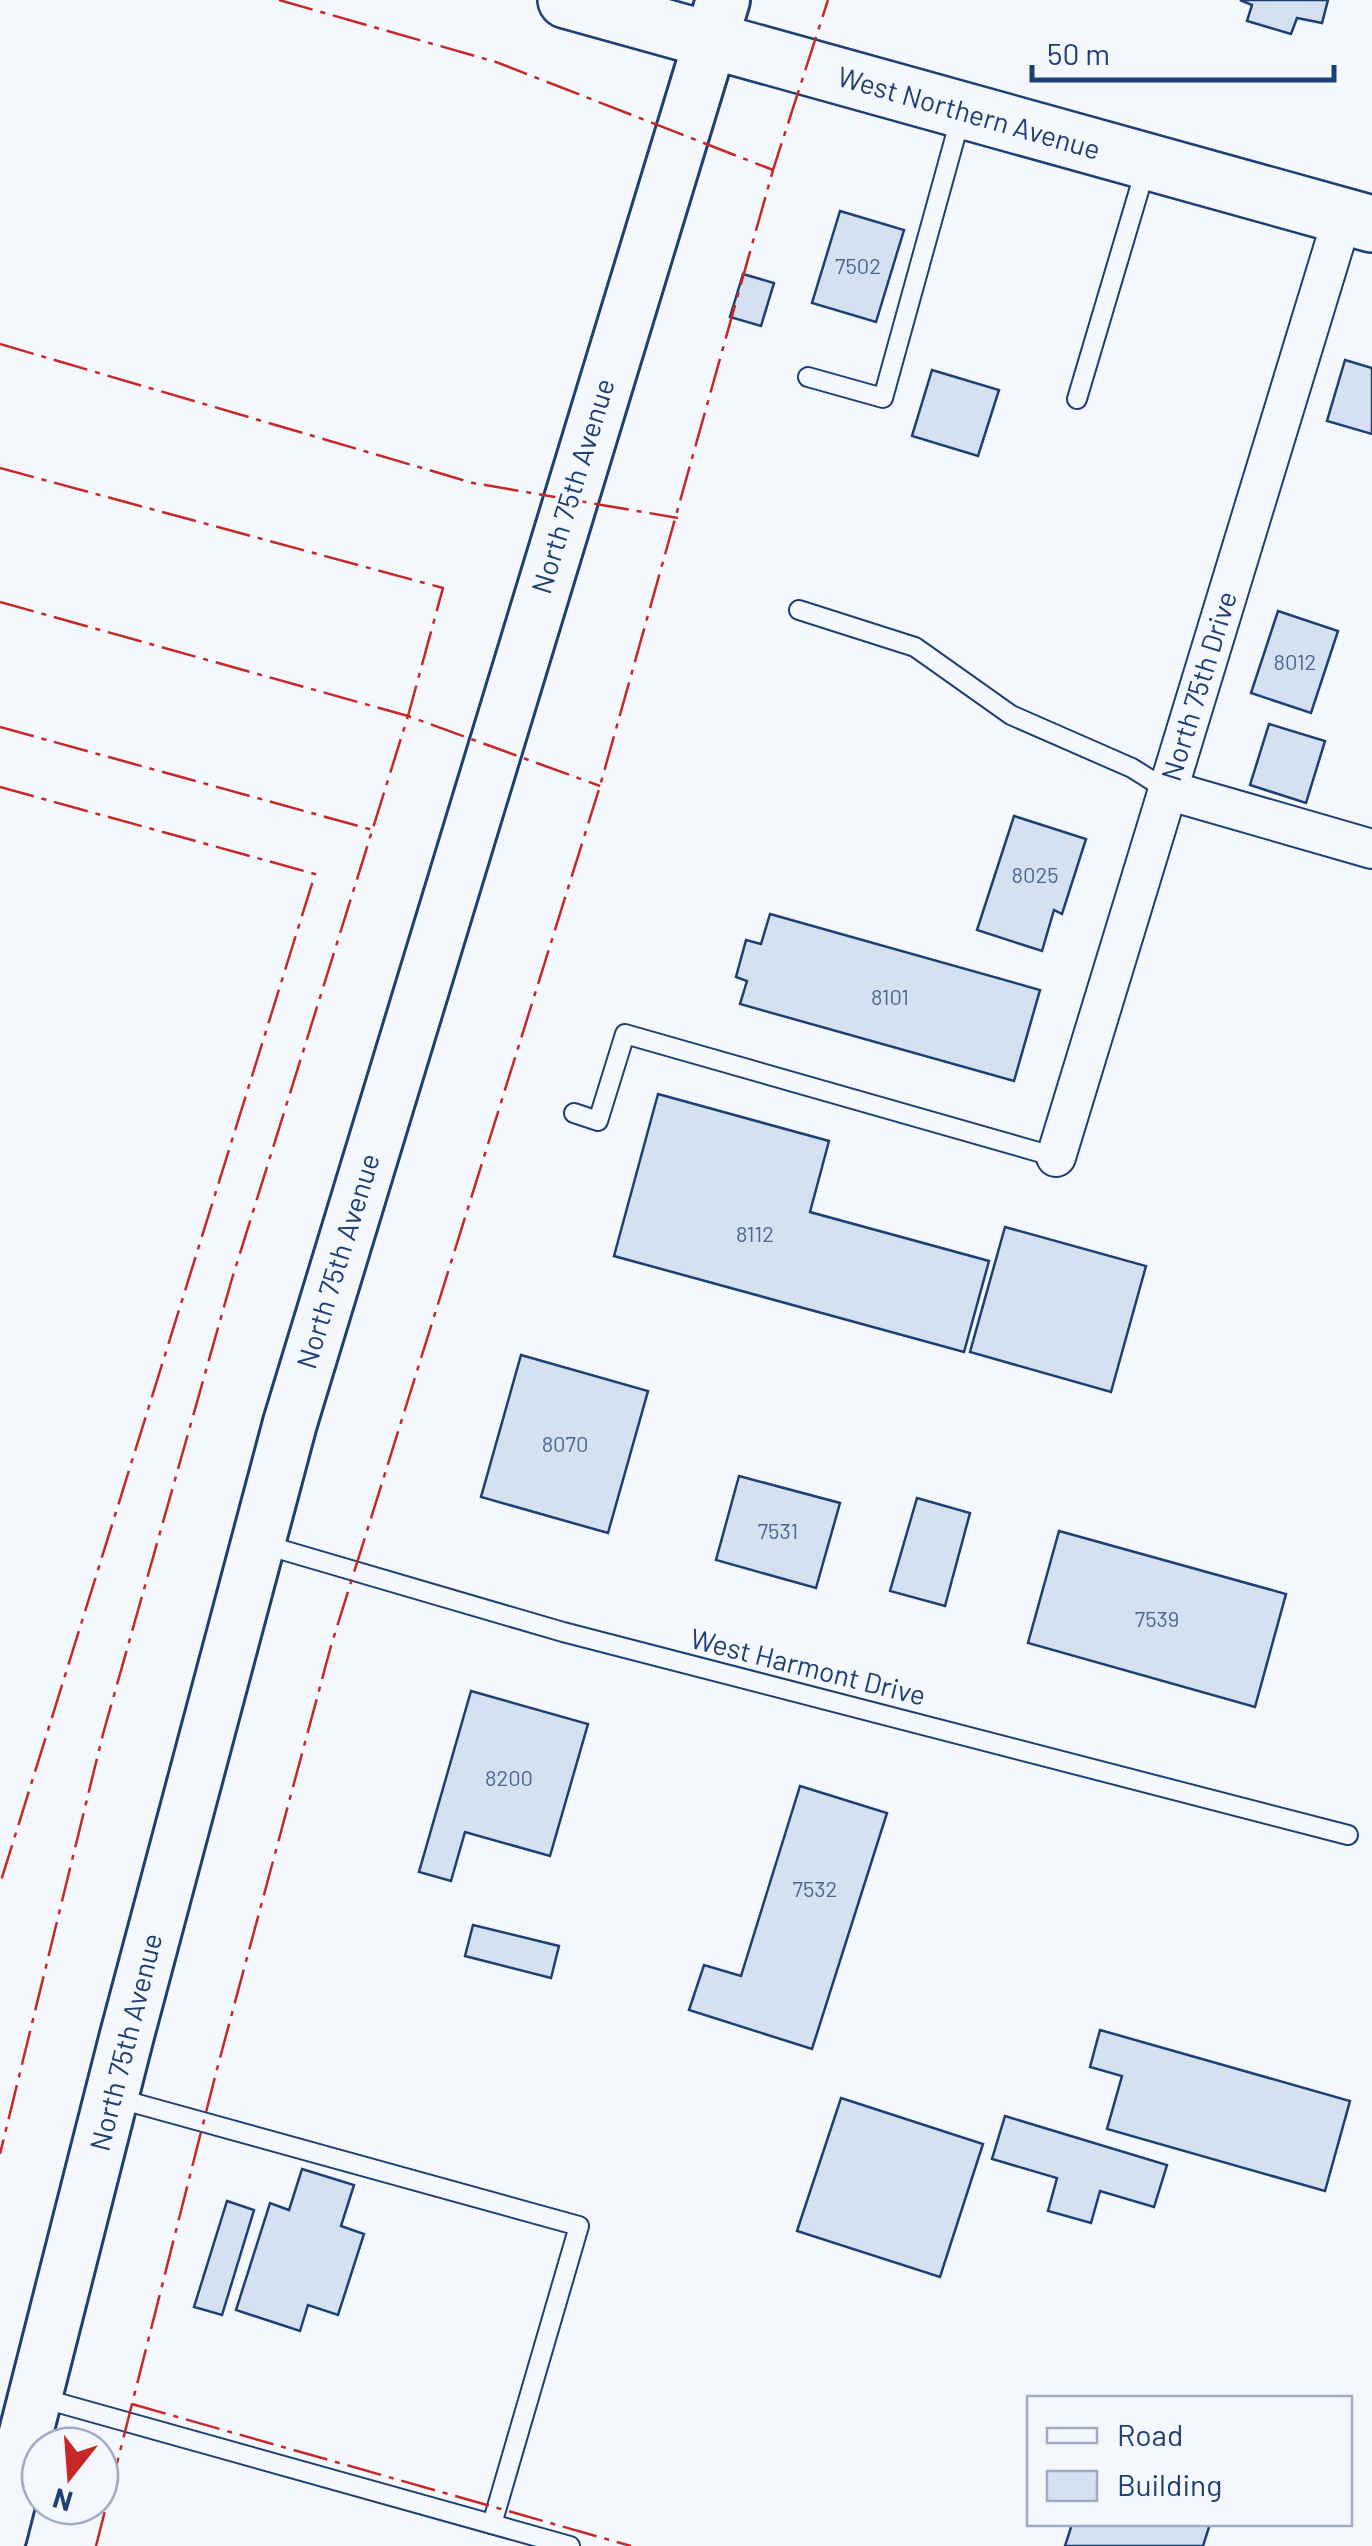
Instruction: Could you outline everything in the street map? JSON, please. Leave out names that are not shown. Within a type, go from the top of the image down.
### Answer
[{"type":"main road","name":"West Northern Avenue","points":[[566,0],[716,20],[962,110],[1357,220]]},
{"type":"main road","name":"North 75th Avenue","points":[[0,2535],[111,2096],[290,1422],[716,20]]},
{"type":"street","name":"North 75th Drive","points":[[1056,1156],[1167,790],[1357,220]]},
{"type":"street","points":[[1167,790],[1372,849]]},
{"type":"lane","points":[[808,377],[883,398],[962,110]]},
{"type":"lane","points":[[1077,399],[1148,162]]},
{"type":"lane","points":[[799,610],[914,647],[1012,715],[1132,768],[1167,790]]},
{"type":"lane","points":[[574,1114],[598,1121],[625,1034],[1056,1156]]},
{"type":"lane","name":"West Harmont Drive","points":[[258,1543],[563,1632],[1348,1834]]},
{"type":"lane","points":[[111,2096],[579,2226],[492,2524]]},
{"type":"lane","points":[[37,2397],[570,2546]]},
{"type":"building","points":[[1240,0],[1328,0],[1322,23],[1297,18],[1291,34],[1247,21],[1252,5]]},
{"type":"building","points":[[840,211],[904,230],[876,322],[812,303]]},
{"type":"building","points":[[743,274],[774,283],[761,326],[730,317]]},
{"type":"building","points":[[1345,360],[1372,368],[1372,434],[1327,421]]},
{"type":"building","points":[[932,370],[999,390],[978,456],[912,436]]},
{"type":"building","points":[[1278,611],[1338,631],[1311,713],[1251,693]]},
{"type":"building","points":[[1269,724],[1325,741],[1306,803],[1250,785]]},
{"type":"building","points":[[1014,816],[1086,839],[1062,914],[1054,910],[1042,951],[977,930]]},
{"type":"building","points":[[770,914],[1040,990],[1014,1081],[740,1004],[747,981],[736,977],[746,940],[761,944]]},
{"type":"building","points":[[658,1094],[829,1141],[810,1212],[989,1261],[964,1352],[614,1256]]},
{"type":"building","points":[[1005,1227],[1146,1266],[1111,1392],[970,1352]]},
{"type":"building","points":[[521,1355],[648,1391],[608,1533],[481,1497]]},
{"type":"building","points":[[739,1476],[840,1503],[816,1588],[716,1560]]},
{"type":"building","points":[[917,1498],[970,1513],[945,1606],[890,1591]]},
{"type":"building","points":[[1059,1531],[1286,1594],[1255,1707],[1028,1643]]},
{"type":"building","points":[[471,1691],[588,1724],[550,1856],[465,1832],[451,1881],[419,1872]]},
{"type":"building","points":[[800,1786],[887,1813],[812,2049],[689,2010],[704,1965],[741,1976]]},
{"type":"building","points":[[473,1925],[559,1946],[551,1978],[465,1956]]},
{"type":"building","points":[[1100,2030],[1350,2101],[1325,2191],[1107,2129],[1122,2076],[1090,2067]]},
{"type":"building","points":[[841,2098],[983,2144],[940,2277],[797,2231]]},
{"type":"building","points":[[1005,2116],[1167,2165],[1154,2207],[1100,2191],[1091,2223],[1048,2211],[1057,2178],[992,2159]]},
{"type":"building","points":[[302,2169],[354,2185],[341,2226],[364,2234],[338,2315],[308,2305],[300,2331],[236,2310],[270,2203],[289,2210]]},
{"type":"building","points":[[227,2201],[254,2210],[222,2315],[194,2307]]},
{"type":"building","points":[[1071,2526],[1209,2526],[1203,2546],[1065,2546]]},
{"type":"power","points":[[279,0],[496,62],[773,170]]},
{"type":"power","points":[[96,2546],[217,2069],[331,1646],[600,786],[773,170],[828,0]]},
{"type":"power","points":[[0,344],[473,483],[678,518]]},
{"type":"power","points":[[0,468],[443,588],[408,716],[231,1282],[103,1734],[0,2154]]},
{"type":"power","points":[[0,602],[408,716],[600,786]]},
{"type":"power","points":[[0,727],[373,830]]},
{"type":"power","points":[[0,787],[315,874],[0,1884]]},
{"type":"power","points":[[132,2404],[631,2546]]}]
